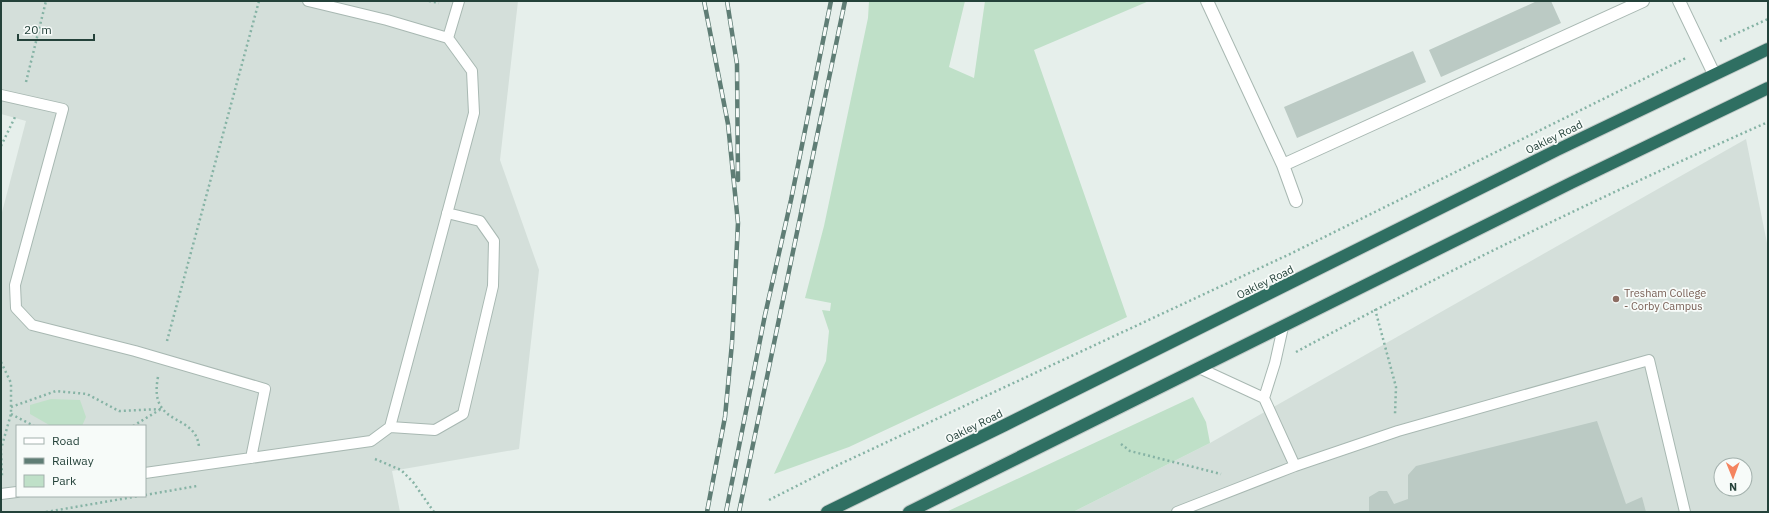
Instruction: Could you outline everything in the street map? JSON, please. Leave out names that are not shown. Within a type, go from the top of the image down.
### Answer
[{"type":"highway","name":"Oakley Road","points":[[827,512],[1714,74],[1768,49]]},
{"type":"highway","points":[[909,512],[1578,180],[1768,88]]},
{"type":"street","points":[[1207,1],[1283,165],[1296,201]]},
{"type":"street","points":[[1283,165],[1643,1]]},
{"type":"street","points":[[1679,1],[1714,74]]},
{"type":"lane","points":[[146,473],[371,441],[390,427],[474,113],[472,71],[448,38],[387,20],[309,1]]},
{"type":"lane","points":[[448,38],[459,1]]},
{"type":"lane","points":[[1,95],[63,109],[15,285],[16,308],[32,325],[162,358],[265,389],[251,458]]},
{"type":"lane","points":[[390,427],[435,430],[463,414],[492,286],[494,240],[480,221],[447,213]]},
{"type":"lane","points":[[1264,398],[1275,363],[1283,327]]},
{"type":"lane","points":[[1177,512],[1295,466],[1398,431],[1649,360],[1685,512]]},
{"type":"lane","points":[[1199,368],[1264,398],[1295,466]]},
{"type":"lane","points":[[1,494],[16,492]]},
{"type":"path","points":[[1,146],[9,132],[21,100],[46,1]]},
{"type":"path","points":[[146,495],[203,485],[198,440],[193,430],[171,418],[162,409],[157,393],[157,380],[259,1]]},
{"type":"path","points":[[1721,40],[1768,19]]},
{"type":"path","points":[[769,500],[847,460],[1290,254],[1681,60]]},
{"type":"path","points":[[1292,354],[1375,309],[1650,174],[1768,122]]},
{"type":"path","points":[[1375,309],[1396,387],[1394,416],[1398,431]]},
{"type":"path","points":[[1,362],[11,383],[11,414],[1,449],[3,479]]},
{"type":"path","points":[[11,407],[56,392],[87,394],[119,411],[162,409]]},
{"type":"path","points":[[135,425],[162,409]]},
{"type":"path","points":[[11,414],[32,425]]},
{"type":"path","points":[[1121,444],[1130,451],[1224,475],[1235,489]]},
{"type":"path","points":[[373,458],[401,470],[413,482],[434,512]]},
{"type":"path","points":[[46,512],[133,497]]},
{"type":"shaded area","points":[[1,1],[518,1],[500,160],[539,270],[519,449],[392,471],[400,512],[1,512],[1,216],[26,121],[1,114]]},
{"type":"shaded area","name":"Tresham College - Corby Campus","points":[[1746,139],[1768,248],[1768,512],[1073,512],[1210,443]]},
{"type":"green space","points":[[869,1],[965,1],[949,67],[974,78],[985,1],[1149,1],[1034,50],[1127,317],[849,447],[774,474],[826,361],[829,331],[822,310],[830,311],[831,303],[805,298],[824,226],[868,18]]},
{"type":"green space","points":[[1193,397],[1206,422],[1210,443],[1073,512],[946,512]]},
{"type":"green space","points":[[51,399],[80,400],[86,417],[82,425],[49,425],[30,414],[30,405]]},
{"type":"building","points":[[1537,1],[1551,1],[1561,23],[1441,77],[1429,50]]},
{"type":"building","points":[[1413,51],[1426,82],[1297,138],[1284,107]]},
{"type":"building","points":[[1597,421],[1626,504],[1642,497],[1646,512],[1369,512],[1369,497],[1379,491],[1387,491],[1394,504],[1408,499],[1408,475],[1416,466]]},
{"type":"railway","points":[[704,1],[728,124],[738,223],[732,343],[725,417],[707,512]]},
{"type":"railway","points":[[727,1],[737,64],[738,180]]},
{"type":"railway","points":[[726,512],[765,315],[791,200],[831,1]]},
{"type":"railway","points":[[739,512],[845,1]]},
{"type":"place","name":"Tresham College - Corby Campus","points":[[1616,299]]}]
